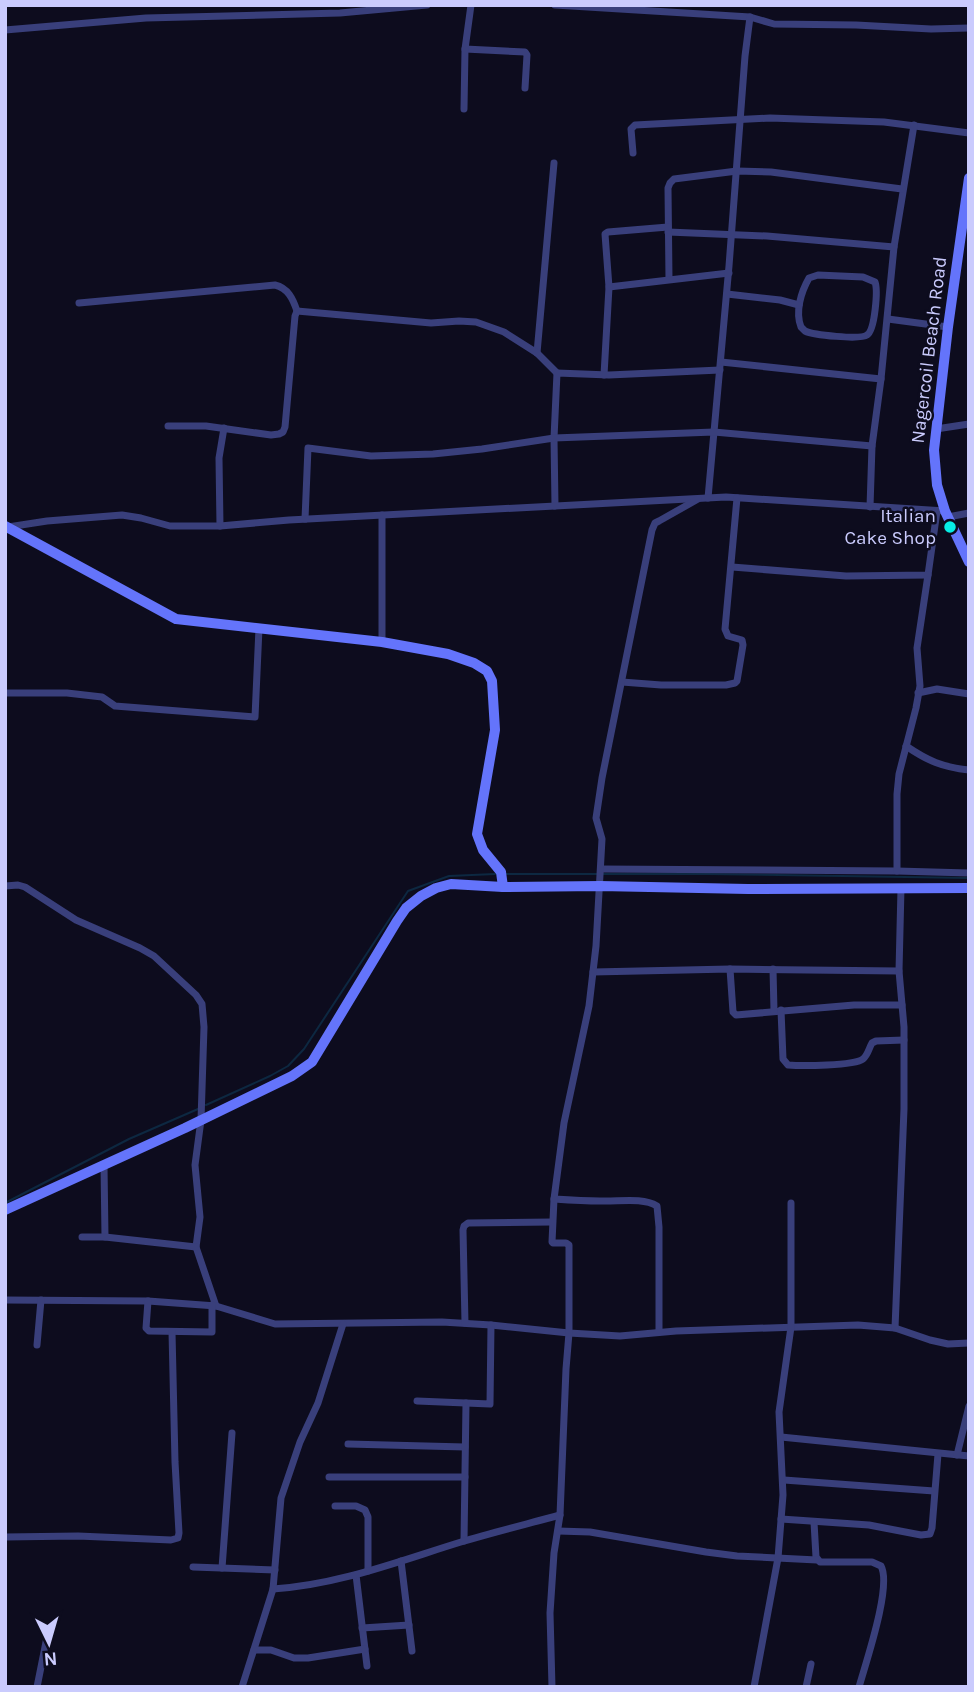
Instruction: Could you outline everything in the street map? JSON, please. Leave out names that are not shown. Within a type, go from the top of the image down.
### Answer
[{"type":"street","points":[[5,30],[146,18],[341,13],[427,5]]},
{"type":"street","points":[[464,109],[465,49],[471,5]]},
{"type":"street","points":[[555,5],[750,17],[774,24],[969,28]]},
{"type":"street","points":[[708,498],[750,17]]},
{"type":"street","points":[[465,49],[525,52],[525,89]]},
{"type":"street","points":[[633,153],[631,129],[635,125],[782,118],[884,122],[969,133]]},
{"type":"street","points":[[870,507],[872,446],[894,247],[914,125]]},
{"type":"street","points":[[537,353],[554,163]]},
{"type":"street","points":[[669,279],[668,188],[672,181],[737,171],[771,172],[902,189]]},
{"type":"street","name":"Nagercoil Beach Road","points":[[969,178],[934,450],[943,513],[969,562]]},
{"type":"street","points":[[604,374],[609,287],[605,234],[608,232],[668,230],[894,247]]},
{"type":"street","points":[[609,287],[729,273]]},
{"type":"street","points":[[812,276],[863,277],[871,279],[877,285],[873,325],[866,336],[810,332],[801,327],[799,305],[805,284],[812,276]]},
{"type":"street","points":[[79,303],[275,285],[284,288],[293,299],[297,310],[289,401],[283,432],[271,435],[206,426],[168,426]]},
{"type":"street","points":[[727,294],[799,305]]},
{"type":"street","points":[[297,310],[431,323],[476,322],[504,332],[537,353],[557,373],[604,374],[720,366],[881,379]]},
{"type":"street","points":[[873,325],[887,323],[948,327]]},
{"type":"street","points":[[555,506],[557,373]]},
{"type":"street","points":[[936,429],[969,424]]},
{"type":"street","points":[[220,526],[219,458],[224,428]]},
{"type":"street","points":[[305,519],[308,448],[371,456],[433,454],[554,438],[714,432],[872,446]]},
{"type":"street","points":[[7,526],[122,515],[170,526],[220,526],[305,519],[708,498],[969,513]]},
{"type":"street","points":[[622,682],[726,685],[737,681],[742,640],[728,636],[725,629],[737,498]]},
{"type":"street","points":[[552,1687],[550,1613],[554,1553],[560,1515],[569,1334],[569,1247],[566,1243],[551,1242],[552,1222],[564,1123],[589,1006],[593,972],[602,839],[596,818],[653,527],[698,499]]},
{"type":"street","points":[[897,871],[899,774],[918,693],[920,676],[917,648],[928,575],[943,513]]},
{"type":"street","points":[[382,515],[382,642]]},
{"type":"street","points":[[7,526],[176,619],[382,642],[448,654],[474,663],[487,671],[492,681],[495,730],[477,834],[483,850],[502,880]]},
{"type":"street","points":[[732,567],[846,576],[928,575]]},
{"type":"street","points":[[5,693],[67,693],[102,697],[116,706],[255,717],[258,628]]},
{"type":"street","points":[[918,693],[937,689],[969,694]]},
{"type":"street","points":[[906,746],[935,764],[969,770]]},
{"type":"street","points":[[601,870],[969,873]]},
{"type":"street","points":[[5,1210],[104,1165],[201,1112],[292,1076],[312,1062],[406,908],[436,888],[451,884],[502,880],[748,889],[969,888]]},
{"type":"street","points":[[5,886],[25,887],[76,920],[140,948],[153,956],[199,998],[203,1007],[201,1112],[195,1165],[200,1217],[196,1247],[214,1306],[212,1332],[147,1330],[148,1301]]},
{"type":"street","points":[[895,1328],[904,1110],[904,1040],[899,971],[901,888]]},
{"type":"street","points":[[593,972],[730,969],[899,971]]},
{"type":"street","points":[[730,969],[734,1014],[902,1004]]},
{"type":"street","points":[[773,970],[783,1059],[788,1065],[857,1061],[866,1055],[876,1041],[904,1040]]},
{"type":"street","points":[[104,1165],[105,1237]]},
{"type":"street","points":[[554,1199],[646,1202],[657,1206],[659,1332]]},
{"type":"street","points":[[754,1687],[778,1559],[783,1480],[779,1412],[791,1327],[791,1203]]},
{"type":"street","points":[[465,1323],[463,1230],[466,1224],[552,1222]]},
{"type":"street","points":[[82,1237],[196,1247]]},
{"type":"street","points":[[5,1300],[148,1301],[214,1306],[275,1324],[442,1322],[620,1336],[659,1332],[858,1325],[895,1328],[948,1344],[969,1343]]},
{"type":"street","points":[[37,1345],[41,1300]]},
{"type":"street","points":[[242,1687],[273,1589],[281,1498],[300,1442],[318,1403],[343,1324]]},
{"type":"street","points":[[417,1401],[490,1404],[491,1325]]},
{"type":"street","points":[[5,1537],[177,1538],[179,1533],[172,1332]]},
{"type":"street","points":[[464,1541],[466,1403]]},
{"type":"street","points":[[957,1455],[969,1406]]},
{"type":"street","points":[[222,1568],[232,1433]]},
{"type":"street","points":[[781,1437],[969,1456]]},
{"type":"street","points":[[348,1444],[465,1447]]},
{"type":"street","points":[[781,1519],[869,1525],[926,1536],[932,1532],[938,1454]]},
{"type":"street","points":[[329,1477],[465,1477]]},
{"type":"street","points":[[783,1480],[934,1491]]},
{"type":"street","points":[[335,1506],[356,1506],[365,1510],[368,1517],[368,1571]]},
{"type":"street","points":[[273,1589],[300,1587],[356,1575],[464,1541],[560,1515]]},
{"type":"street","points":[[814,1522],[817,1560]]},
{"type":"street","points":[[558,1531],[590,1532],[706,1552],[823,1562],[872,1562],[880,1566],[883,1571],[883,1596],[859,1687]]},
{"type":"street","points":[[401,1561],[412,1651]]},
{"type":"street","points":[[193,1567],[275,1570]]},
{"type":"street","points":[[356,1575],[368,1666]]},
{"type":"street","points":[[362,1628],[409,1625]]},
{"type":"street","points":[[37,1687],[47,1637]]},
{"type":"street","points":[[254,1650],[271,1650],[294,1658],[308,1658],[365,1649]]},
{"type":"street","points":[[806,1687],[811,1664]]},
{"type":"waterway","points":[[206,1105],[288,1066],[304,1049],[408,891],[449,876],[495,874]]},
{"type":"waterway","points":[[504,874],[597,874]]},
{"type":"waterway","points":[[602,874],[969,878]]},
{"type":"waterway","points":[[5,1203],[129,1139],[198,1109]]},
{"type":"place","name":"Italian Cake Shop","points":[[950,527]]}]
